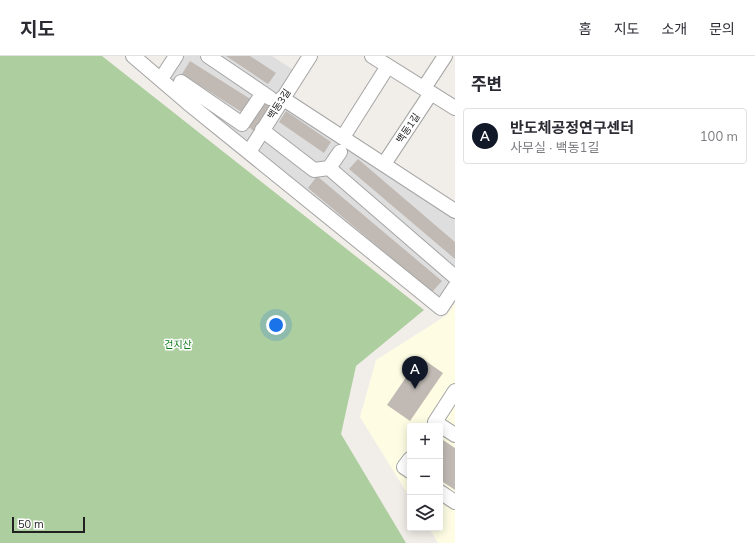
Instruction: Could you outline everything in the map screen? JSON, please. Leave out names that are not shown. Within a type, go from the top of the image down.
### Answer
[{"type":"street","points":[[133,56],[441,308],[455,287]]},
{"type":"street","points":[[161,80],[176,56]]},
{"type":"street","points":[[208,56],[263,93],[343,137],[455,210]]},
{"type":"street","name":"백동3길","points":[[249,152],[310,56]]},
{"type":"street","name":"백동1길","points":[[384,164],[428,91],[445,56]]},
{"type":"street","points":[[343,137],[381,60],[455,108]]},
{"type":"street","points":[[181,82],[242,124],[263,93]]},
{"type":"street","points":[[262,130],[314,170],[329,168],[340,152]]},
{"type":"street","points":[[329,168],[455,277]]},
{"type":"street","points":[[435,423],[455,391]]},
{"type":"street","points":[[443,429],[455,435]]},
{"type":"street","points":[[443,494],[455,502]]},
{"type":"shaded area","points":[[180,56],[272,56],[295,71],[246,146],[165,79]]},
{"type":"shaded area","points":[[282,106],[455,214],[455,277],[435,304],[257,153],[256,144]]},
{"type":"shaded area","points":[[455,303],[455,543],[438,543],[431,531],[443,531],[443,423],[407,423],[407,493],[360,417],[376,360],[447,315]]},
{"type":"green space","name":"건지산","points":[[0,56],[102,56],[424,310],[356,366],[341,434],[406,543],[0,543]]},
{"type":"building","points":[[226,56],[250,56],[276,73],[268,84]]},
{"type":"building","points":[[190,61],[252,100],[243,113],[182,74]]},
{"type":"building","points":[[264,100],[271,105],[254,131],[247,126]]},
{"type":"building","points":[[286,111],[331,142],[324,153],[279,122]]},
{"type":"building","points":[[358,159],[455,242],[455,259],[349,169]]},
{"type":"building","points":[[317,176],[442,281],[432,292],[308,188]]},
{"type":"building","points":[[420,357],[443,373],[410,421],[387,405]]},
{"type":"building","points":[[443,440],[455,448],[455,490],[443,482]]},
{"type":"place","name":"반도체공정연구센터","points":[[415,389]]}]
